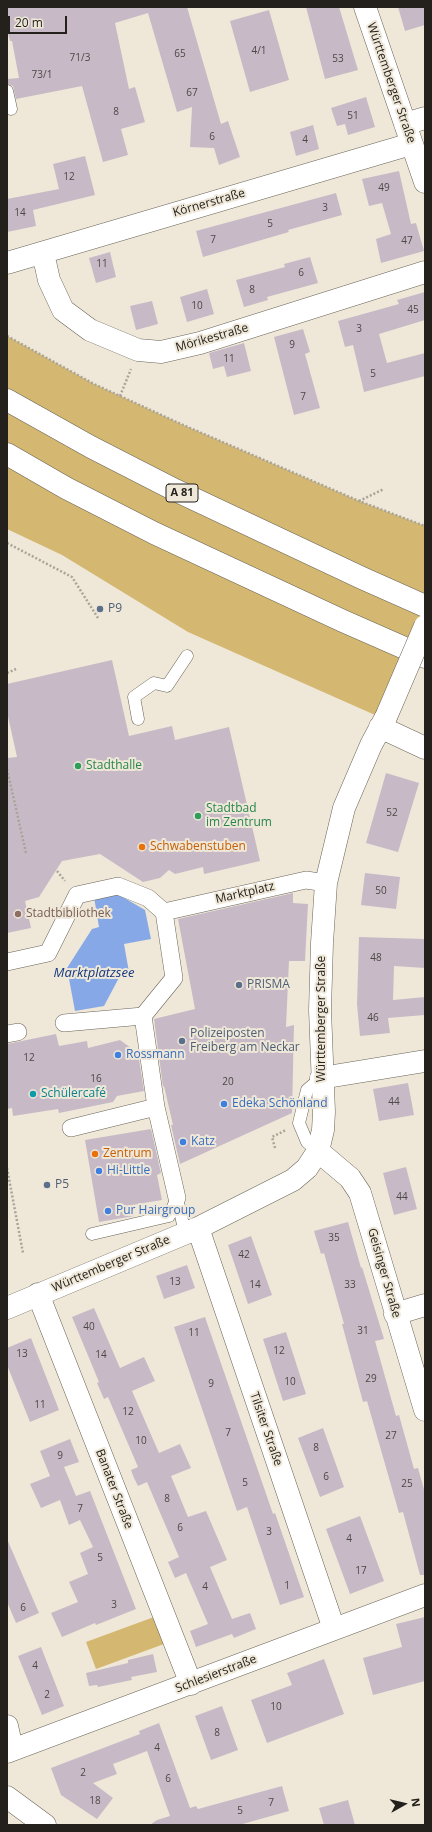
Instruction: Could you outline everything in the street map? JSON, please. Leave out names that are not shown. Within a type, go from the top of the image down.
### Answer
[{"type":"main road","name":"Württemberger Straße","points":[[365,7],[414,129],[425,182]]},
{"type":"main road","name":"Körnerstraße","points":[[7,263],[43,253],[414,129]]},
{"type":"main road","name":"Mörikestraße","points":[[43,253],[49,280],[62,310],[90,330],[138,350],[161,352],[200,343],[425,272]]},
{"type":"main road","name":"A 81","points":[[7,400],[91,447],[175,490],[425,606]]},
{"type":"main road","points":[[7,454],[66,488],[154,533],[343,621],[425,657]]},
{"type":"main road","name":"Württemberger Straße","points":[[7,1308],[192,1230],[293,1180],[307,1168],[318,1151],[324,1118],[321,1078],[322,942],[326,883],[344,808],[425,626]]},
{"type":"main road","points":[[383,722],[425,748]]},
{"type":"main road","points":[[321,1078],[425,1061]]},
{"type":"main road","name":"Geisinger Straße","points":[[318,1151],[350,1178],[360,1193],[425,1410]]},
{"type":"main road","name":"Tilsiter Straße","points":[[192,1230],[334,1629]]},
{"type":"main road","name":"Banater Straße","points":[[38,1294],[191,1684]]},
{"type":"main road","points":[[396,1314],[425,1305]]},
{"type":"main road","name":"Schlesierstraße","points":[[10,1750],[191,1684],[425,1595]]},
{"type":"main road","points":[[7,1726],[10,1750]]},
{"type":"main road","points":[[7,1797],[45,1825]]},
{"type":"street","name":"Marktplatz","points":[[164,912],[306,880],[326,883]]},
{"type":"street","points":[[7,962],[48,953],[77,895],[118,886],[148,898],[164,912],[174,978],[143,1016],[64,1024]]},
{"type":"street","points":[[143,1016],[156,1107],[177,1198]]},
{"type":"street","points":[[71,1128],[156,1107]]},
{"type":"lane","points":[[7,91],[11,109]]},
{"type":"lane","points":[[138,719],[134,697],[154,683],[167,686],[187,656]]},
{"type":"lane","points":[[318,1151],[307,1142],[299,1123],[307,1090],[321,1078]]},
{"type":"lane","points":[[177,1198],[192,1230]]},
{"type":"lane","points":[[92,1234],[169,1216],[177,1198]]},
{"type":"path","points":[[7,336],[94,384],[120,396],[359,501],[425,526]]},
{"type":"path","points":[[120,396],[138,350]]},
{"type":"path","points":[[359,501],[384,489]]},
{"type":"path","points":[[7,543],[72,577],[98,618]]},
{"type":"path","points":[[7,674],[16,669]]},
{"type":"path","points":[[7,769],[26,853]]},
{"type":"path","points":[[275,1148],[272,1137],[299,1123]]},
{"type":"path","points":[[7,1168],[23,1253]]},
{"type":"shaded area","points":[[7,336],[94,384],[181,424],[359,501],[425,526],[425,625],[384,719],[188,632],[62,555],[7,529]]},
{"type":"shaded area","points":[[154,1617],[164,1644],[96,1669],[86,1642]]},
{"type":"water","name":"Marktplatzsee","points":[[114,892],[145,910],[151,939],[124,944],[129,972],[121,974],[104,1006],[75,1011],[67,968],[92,929],[99,927],[94,897]]},
{"type":"building","points":[[7,7],[187,7],[221,124],[228,121],[240,157],[219,165],[214,148],[190,147],[192,107],[177,112],[148,13],[115,23],[129,89],[135,87],[145,122],[121,129],[128,155],[103,162],[82,86],[16,99],[13,86],[7,84],[7,79],[19,78],[12,41],[10,41],[7,30]]},
{"type":"building","points":[[306,7],[339,7],[358,70],[325,79]]},
{"type":"building","points":[[398,7],[425,7],[425,25],[405,31]]},
{"type":"building","points":[[269,10],[289,80],[250,92],[230,21]]},
{"type":"building","points":[[366,97],[375,127],[348,135],[345,124],[337,126],[331,108]]},
{"type":"building","points":[[313,125],[319,149],[296,156],[290,132]]},
{"type":"building","points":[[85,156],[95,195],[33,210],[36,226],[7,232],[7,199],[59,189],[53,164]]},
{"type":"building","points":[[399,171],[411,224],[416,223],[424,251],[381,263],[376,239],[391,234],[382,203],[369,206],[362,179]]},
{"type":"building","points":[[336,193],[342,215],[288,230],[289,232],[203,257],[196,231]]},
{"type":"building","points":[[110,252],[116,277],[96,283],[89,258]]},
{"type":"building","points":[[310,257],[318,283],[267,297],[268,300],[244,307],[236,280],[285,267],[284,264]]},
{"type":"building","points":[[207,289],[214,314],[187,322],[180,297]]},
{"type":"building","points":[[425,292],[425,320],[379,334],[387,363],[425,353],[425,376],[364,392],[353,345],[345,347],[338,321],[399,304],[397,300]]},
{"type":"building","points":[[152,301],[158,324],[136,330],[130,306]]},
{"type":"building","points":[[303,329],[310,352],[305,354],[320,408],[294,415],[274,337]]},
{"type":"building","points":[[244,343],[251,371],[227,377],[224,366],[213,369],[209,353]]},
{"type":"building","points":[[112,660],[129,736],[172,726],[175,740],[229,727],[260,861],[204,874],[203,867],[175,874],[169,870],[160,878],[143,882],[100,854],[62,861],[39,897],[25,901],[31,928],[7,933],[7,758],[17,757],[7,712],[7,684]]},
{"type":"building","points":[[386,773],[419,783],[398,852],[366,843]]},
{"type":"building","points":[[365,873],[400,877],[396,909],[361,905]]},
{"type":"building","points":[[293,893],[293,903],[308,904],[305,961],[289,961],[286,1027],[294,1025],[292,1113],[180,1164],[171,1125],[173,1125],[164,1086],[163,1087],[154,1019],[195,1009],[178,919]]},
{"type":"building","points":[[359,937],[425,939],[425,968],[394,966],[393,1000],[425,997],[425,1015],[388,1018],[390,1033],[360,1036],[357,1004]]},
{"type":"building","points":[[56,1034],[59,1046],[87,1041],[88,1048],[120,1040],[138,1053],[144,1091],[117,1096],[113,1102],[59,1113],[58,1109],[13,1116],[12,1108],[7,1109],[7,1044]]},
{"type":"building","points":[[408,1083],[414,1115],[379,1121],[373,1089]]},
{"type":"building","points":[[151,1129],[161,1173],[157,1175],[162,1200],[132,1205],[134,1216],[99,1222],[85,1140]]},
{"type":"building","points":[[406,1167],[417,1209],[394,1215],[383,1173]]},
{"type":"building","points":[[348,1222],[384,1339],[375,1341],[396,1416],[399,1415],[414,1469],[418,1468],[425,1493],[425,1575],[420,1575],[403,1512],[399,1513],[367,1401],[363,1402],[342,1324],[344,1324],[324,1253],[321,1254],[314,1231]]},
{"type":"building","points":[[251,1236],[272,1295],[248,1304],[228,1245]]},
{"type":"building","points":[[187,1265],[195,1288],[164,1299],[156,1276]]},
{"type":"building","points":[[94,1308],[120,1368],[144,1357],[155,1381],[132,1391],[159,1453],[180,1444],[191,1468],[171,1476],[188,1517],[206,1511],[227,1560],[210,1567],[232,1619],[250,1613],[256,1629],[234,1638],[232,1634],[196,1647],[190,1631],[208,1624],[186,1573],[175,1578],[168,1562],[179,1557],[147,1482],[138,1486],[134,1478],[131,1470],[138,1467],[108,1397],[104,1399],[97,1383],[99,1382],[72,1317]]},
{"type":"building","points":[[205,1317],[273,1514],[275,1513],[304,1597],[280,1605],[247,1507],[237,1511],[174,1327]]},
{"type":"building","points":[[286,1332],[306,1394],[283,1401],[263,1339]]},
{"type":"building","points":[[31,1338],[59,1410],[30,1422],[7,1365],[7,1348]]},
{"type":"building","points":[[323,1428],[344,1487],[320,1497],[298,1438]]},
{"type":"building","points":[[70,1439],[79,1462],[64,1467],[76,1496],[90,1491],[136,1609],[96,1625],[95,1623],[62,1637],[51,1613],[78,1602],[69,1582],[88,1574],[80,1553],[93,1547],[80,1520],[69,1525],[60,1500],[41,1508],[30,1484],[50,1476],[40,1451]]},
{"type":"building","points":[[360,1516],[384,1581],[350,1594],[326,1529]]},
{"type":"building","points":[[7,1539],[39,1613],[16,1623],[7,1602]]},
{"type":"building","points":[[425,1617],[425,1681],[373,1695],[363,1658],[402,1647],[396,1624]]},
{"type":"building","points":[[41,1647],[64,1706],[42,1715],[18,1656]]},
{"type":"building","points":[[153,1654],[157,1672],[131,1677],[132,1680],[98,1687],[97,1685],[89,1686],[86,1673],[128,1663],[128,1660]]},
{"type":"building","points":[[324,1659],[344,1714],[267,1743],[251,1700],[292,1685],[287,1673]]},
{"type":"building","points":[[222,1706],[238,1750],[211,1760],[195,1716]]},
{"type":"building","points":[[159,1723],[190,1808],[196,1806],[198,1809],[282,1786],[289,1811],[239,1825],[150,1825],[157,1820],[170,1816],[147,1751],[113,1764],[117,1774],[93,1783],[113,1798],[97,1819],[61,1795],[51,1768],[140,1734],[139,1731]]},
{"type":"building","points":[[348,1800],[355,1825],[324,1825],[319,1808]]},
{"type":"place","name":"P9","points":[[100,609]]},
{"type":"place","name":"Stadthalle","points":[[78,766]]},
{"type":"place","name":"Stadtbad im Zentrum","points":[[198,816]]},
{"type":"place","name":"Schwabenstuben","points":[[142,847]]},
{"type":"place","name":"Stadtbibliothek","points":[[18,914]]},
{"type":"place","name":"PRISMA","points":[[239,985]]},
{"type":"place","name":"Polizeiposten Freiberg am Neckar","points":[[182,1041]]},
{"type":"place","name":"Rossmann","points":[[118,1055]]},
{"type":"place","name":"Schülercafé","points":[[33,1094]]},
{"type":"place","name":"Edeka Schönland","points":[[224,1104]]},
{"type":"place","name":"Katz","points":[[183,1142]]},
{"type":"place","name":"Zentrum","points":[[95,1154]]},
{"type":"place","name":"Hi-Little","points":[[99,1171]]},
{"type":"place","name":"P5","points":[[47,1185]]},
{"type":"place","name":"Pur Hairgroup","points":[[108,1211]]}]
